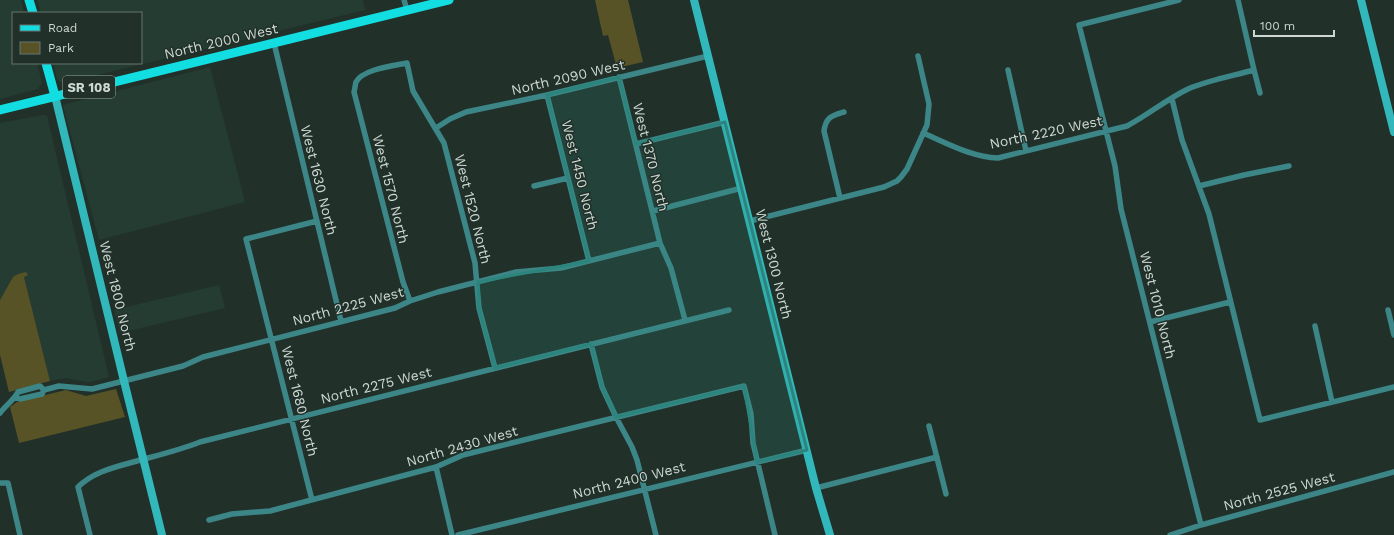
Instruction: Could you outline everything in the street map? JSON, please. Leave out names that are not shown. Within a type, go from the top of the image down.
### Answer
[{"type":"main road","points":[[29,0],[32,12]]},
{"type":"main road","name":"North 2000 West","points":[[0,110],[449,0]]},
{"type":"main road","name":"West 1800 North","points":[[46,64],[55,96]]},
{"type":"street","points":[[404,0],[407,10]]},
{"type":"street","name":"West 1300 North","points":[[694,0],[816,488],[830,535]]},
{"type":"street","name":"West 1010 North","points":[[1180,0],[1079,25],[1115,166],[1121,209],[1201,525]]},
{"type":"street","points":[[1238,0],[1260,93]]},
{"type":"street","points":[[1361,0],[1394,132]]},
{"type":"street","name":"West 1630 North","points":[[274,43],[341,322]]},
{"type":"street","name":"North 2090 West","points":[[436,128],[450,119],[466,112],[547,96],[708,56]]},
{"type":"street","points":[[750,221],[884,187],[897,181],[907,169],[927,125],[929,104],[918,56]]},
{"type":"street","name":"West 1520 North","points":[[356,83],[362,75],[371,71],[407,63],[413,91],[444,143],[475,263],[478,282],[479,308],[495,368]]},
{"type":"street","points":[[1008,70],[1026,151]]},
{"type":"street","name":"North 2220 West","points":[[923,133],[971,154],[986,158],[998,158],[1127,126],[1187,90],[1254,70]]},
{"type":"street","name":"West 1370 North","points":[[619,78],[660,243],[671,268],[685,320]]},
{"type":"street","name":"West 1570 North","points":[[356,83],[354,92],[403,282],[410,301]]},
{"type":"street","name":"West 1800 North","points":[[55,96],[162,535]]},
{"type":"street","name":"West 1450 North","points":[[547,96],[589,261]]},
{"type":"street","points":[[1172,99],[1182,140],[1209,214],[1260,420],[1394,387]]},
{"type":"street","points":[[840,198],[824,131],[825,122],[830,117],[844,112]]},
{"type":"street","points":[[636,144],[725,122]]},
{"type":"street","points":[[1199,186],[1289,166]]},
{"type":"street","points":[[534,186],[568,178]]},
{"type":"street","points":[[653,211],[742,188]]},
{"type":"street","name":"West 1680 North","points":[[312,500],[246,239],[317,221]]},
{"type":"street","name":"North 2225 West","points":[[0,413],[10,400],[15,398],[18,392],[40,386],[44,390],[59,386],[92,389],[183,366],[203,357],[395,308],[410,301],[438,292],[516,272],[561,268],[660,243]]},
{"type":"street","points":[[1150,322],[1230,302]]},
{"type":"street","name":"North 2275 West","points":[[90,535],[78,487],[97,474],[143,459],[180,450],[200,442],[729,310]]},
{"type":"street","points":[[1388,310],[1394,335]]},
{"type":"street","points":[[1315,326],[1332,402]]},
{"type":"street","points":[[591,344],[602,387],[637,460],[656,535]]},
{"type":"street","name":"North 2430 West","points":[[209,520],[232,514],[270,511],[436,467],[463,455],[744,386],[751,414],[752,443],[758,462]]},
{"type":"street","points":[[929,426],[946,494]]},
{"type":"street","name":"North 2400 West","points":[[458,535],[807,450]]},
{"type":"street","points":[[816,488],[937,457]]},
{"type":"street","points":[[758,462],[775,535]]},
{"type":"street","points":[[436,467],[452,535]]},
{"type":"street","name":"North 2525 West","points":[[1170,535],[1201,525],[1394,472]]},
{"type":"street","points":[[0,483],[8,483],[20,535]]},
{"type":"highlighted area","points":[[619,77],[636,144],[725,122],[807,450],[757,462],[744,386],[616,417],[602,387],[591,344],[495,368],[479,308],[478,282],[589,261],[547,95]]},
{"type":"shaded area","points":[[0,0],[21,0],[24,12],[12,12],[12,64],[37,64],[42,83],[38,89],[0,99]]},
{"type":"shaded area","points":[[37,0],[363,0],[365,10],[64,83],[57,79],[53,64],[142,64],[142,12],[41,12]]},
{"type":"shaded area","points":[[210,67],[245,202],[99,240],[63,105]]},
{"type":"shaded area","points":[[43,115],[47,116],[109,377],[91,382],[66,378],[50,381],[24,276],[27,275],[13,277],[0,300],[0,123]]},
{"type":"shaded area","points":[[219,285],[225,308],[120,333],[114,310]]},
{"type":"green space","points":[[595,0],[628,0],[643,62],[617,68],[608,35],[603,36]]},
{"type":"green space","points":[[26,272],[28,275],[24,277],[50,381],[9,392],[0,355],[0,300],[13,277]]},
{"type":"green space","points":[[116,389],[125,417],[19,443],[10,407],[17,402],[66,390],[86,396]]}]
